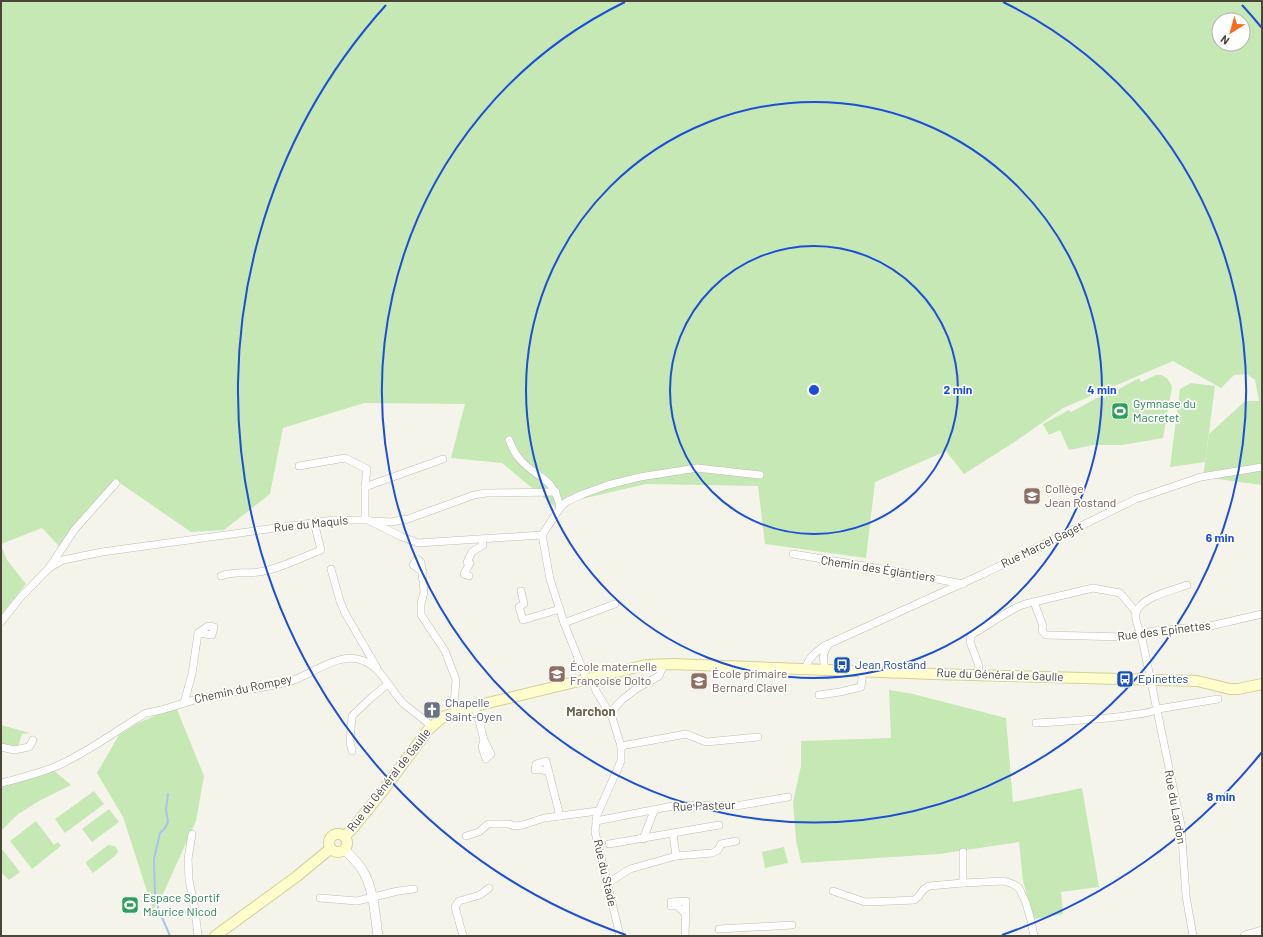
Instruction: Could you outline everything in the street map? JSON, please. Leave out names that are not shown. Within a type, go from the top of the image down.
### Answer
[{"type":"main road","name":"Rue du Général de Gaulle","points":[[345,836],[382,792],[431,726],[443,717],[475,706],[646,665],[664,664],[806,668],[980,675],[1198,681],[1230,689],[1238,689],[1262,684]]},
{"type":"main road","points":[[340,834],[345,836],[347,844],[344,849],[339,852],[330,849],[328,843],[332,836],[340,834]]},
{"type":"main road","points":[[215,936],[330,849]]},
{"type":"street","points":[[509,440],[517,456],[545,480],[556,492],[560,508]]},
{"type":"street","points":[[299,466],[345,458],[367,469],[365,487],[367,520],[391,522],[408,519],[474,495],[486,493],[556,492]]},
{"type":"street","points":[[365,487],[443,459]]},
{"type":"street","name":"Rue Marcel Gaget","points":[[806,668],[808,662],[816,652],[824,646],[963,584],[1136,499],[1201,477],[1262,467]]},
{"type":"street","points":[[588,678],[564,624],[550,579],[542,535],[560,508],[566,502],[582,494],[608,485],[647,476],[697,468],[760,475]]},
{"type":"street","points":[[1,622],[19,599],[49,568],[76,529],[116,482]]},
{"type":"street","name":"Rue du Maquis","points":[[49,568],[63,560],[83,555],[333,520],[367,520],[418,543],[542,535]]},
{"type":"street","points":[[221,576],[227,573],[258,572],[321,550],[314,522]]},
{"type":"street","points":[[469,576],[464,574],[470,563],[467,562],[472,552],[483,545],[482,539]]},
{"type":"street","name":"Chemin des Églantiers","points":[[793,554],[963,584]]},
{"type":"street","points":[[331,569],[345,613],[380,673]]},
{"type":"street","points":[[423,572],[424,592],[421,604],[421,615],[445,651],[456,680],[454,703],[455,712]]},
{"type":"street","points":[[980,675],[978,663],[970,642],[971,636],[1019,606],[1092,588],[1120,593],[1136,612],[1140,606],[1153,597],[1187,585]]},
{"type":"street","points":[[521,591],[524,604],[519,607],[523,620],[560,609]]},
{"type":"street","name":"Rue des Epinettes","points":[[1034,602],[1043,626],[1042,631],[1046,635],[1124,638],[1153,631],[1210,626],[1262,614]]},
{"type":"street","points":[[564,624],[615,604]]},
{"type":"street","name":"Rue du Lardon","points":[[1136,612],[1136,619],[1141,634],[1181,825],[1186,896],[1193,936]]},
{"type":"street","points":[[184,703],[192,674],[198,633]]},
{"type":"street","points":[[825,669],[823,653],[829,644]]},
{"type":"street","name":"Chemin du Rompey","points":[[1,783],[62,764],[146,713],[198,699],[290,681],[319,667],[344,659],[358,658],[366,661],[380,673],[406,706],[426,720],[431,726]]},
{"type":"street","points":[[610,714],[617,705],[630,694],[658,676],[664,664]]},
{"type":"street","points":[[820,695],[861,688],[863,670]]},
{"type":"street","name":"Rue du Stade","points":[[588,678],[613,720],[621,746],[620,761],[598,811],[595,832],[620,936]]},
{"type":"street","points":[[352,751],[350,742],[352,716],[388,684]]},
{"type":"street","points":[[1036,723],[1101,719],[1156,710],[1197,701],[1218,699]]},
{"type":"street","points":[[475,706],[484,740]]},
{"type":"street","points":[[621,746],[686,734],[706,742],[758,737]]},
{"type":"street","points":[[1,746],[14,750],[28,747],[33,740]]},
{"type":"street","points":[[549,772],[560,816]]},
{"type":"street","name":"Rue Pasteur","points":[[596,821],[654,811],[678,805],[736,806],[788,797]]},
{"type":"street","points":[[466,836],[479,832],[488,824],[509,824],[514,826],[523,825],[544,818],[598,811]]},
{"type":"street","points":[[643,839],[654,811]]},
{"type":"street","points":[[609,844],[720,825]]},
{"type":"street","points":[[192,834],[188,859],[189,880],[198,936]]},
{"type":"street","points":[[673,834],[676,856]]},
{"type":"street","points":[[608,883],[630,869],[676,856],[712,853],[718,850],[721,844],[736,841]]},
{"type":"street","points":[[344,849],[363,870],[372,897],[378,936]]},
{"type":"street","points":[[963,852],[963,883]]},
{"type":"street","points":[[833,891],[865,902],[914,900],[918,898],[924,889],[929,886],[1004,881],[1013,884],[1018,888],[1026,903],[1034,936]]},
{"type":"street","points":[[463,936],[455,907],[456,903],[480,895],[489,888]]},
{"type":"street","points":[[320,898],[357,901],[398,891],[414,889]]},
{"type":"street","points":[[685,936],[686,914]]},
{"type":"street","points":[[719,929],[744,932],[792,925]]},
{"type":"street","points":[[1245,936],[1262,931]]},
{"type":"green space","points":[[1,1],[1262,1],[1262,485],[1203,477],[1209,434],[1245,401],[1259,401],[1255,380],[1247,374],[1234,375],[1221,388],[1173,361],[1063,408],[1016,441],[964,474],[946,451],[875,482],[866,558],[765,544],[758,486],[646,484],[577,500],[560,511],[502,463],[451,458],[465,404],[364,403],[283,428],[270,494],[224,530],[191,532],[114,479],[102,496],[59,546],[42,528],[1,544]]},
{"type":"green space","name":"Gymnase du Macretet","points":[[1156,375],[1161,375],[1166,378],[1172,387],[1163,438],[1122,445],[1093,445],[1069,450],[1060,430],[1049,435],[1043,424],[1069,410],[1071,412],[1099,397],[1101,399],[1139,378],[1141,382]]},
{"type":"green space","points":[[1191,383],[1215,386],[1205,462],[1170,467],[1180,389]]},
{"type":"green space","points":[[1,545],[7,560],[26,584],[1,615]]},
{"type":"green space","points":[[889,690],[913,694],[1006,718],[1013,802],[1082,788],[1099,887],[1061,892],[1063,914],[1034,919],[1023,881],[1019,842],[939,854],[801,863],[796,840],[793,802],[801,766],[801,741],[891,738]]},
{"type":"green space","points":[[176,707],[204,776],[196,821],[163,894],[153,910],[123,817],[97,773],[119,735],[138,723]]},
{"type":"green space","points":[[1,725],[30,733],[22,734],[18,747],[1,744]]},
{"type":"green space","points":[[52,769],[71,785],[39,801],[18,814],[1,831],[1,784]]},
{"type":"green space","points":[[94,791],[104,804],[65,833],[55,819]]},
{"type":"green space","points":[[109,809],[119,822],[92,842],[82,829]]},
{"type":"green space","points":[[36,821],[54,845],[58,842],[61,846],[32,869],[10,841]]},
{"type":"green space","points":[[108,845],[115,846],[118,851],[116,855],[93,873],[86,862]]},
{"type":"green space","points":[[784,847],[788,863],[765,868],[762,852]]},
{"type":"green space","points":[[1,848],[20,872],[9,880],[1,872]]},
{"type":"waterway","points":[[168,794],[166,809],[168,822],[160,833],[154,859],[155,894],[158,908],[170,936]]},
{"type":"place","name":"Gymnase du Macretet","points":[[1120,411]]},
{"type":"place","name":"Collège Jean Rostand","points":[[1032,496]]},
{"type":"place","name":"Jean Rostand","points":[[842,665]]},
{"type":"place","name":"École maternelle Françoise Dolto","points":[[557,674]]},
{"type":"place","name":"Epinettes","points":[[1125,679]]},
{"type":"place","name":"École primaire Bernard Clavel","points":[[699,681]]},
{"type":"place","name":"Chapelle Saint-Oyen","points":[[432,710]]},
{"type":"place","name":"Espace Sportif Maurice Nicod","points":[[130,905]]},
{"type":"district","name":"Marchon","points":[[591,711]]}]
